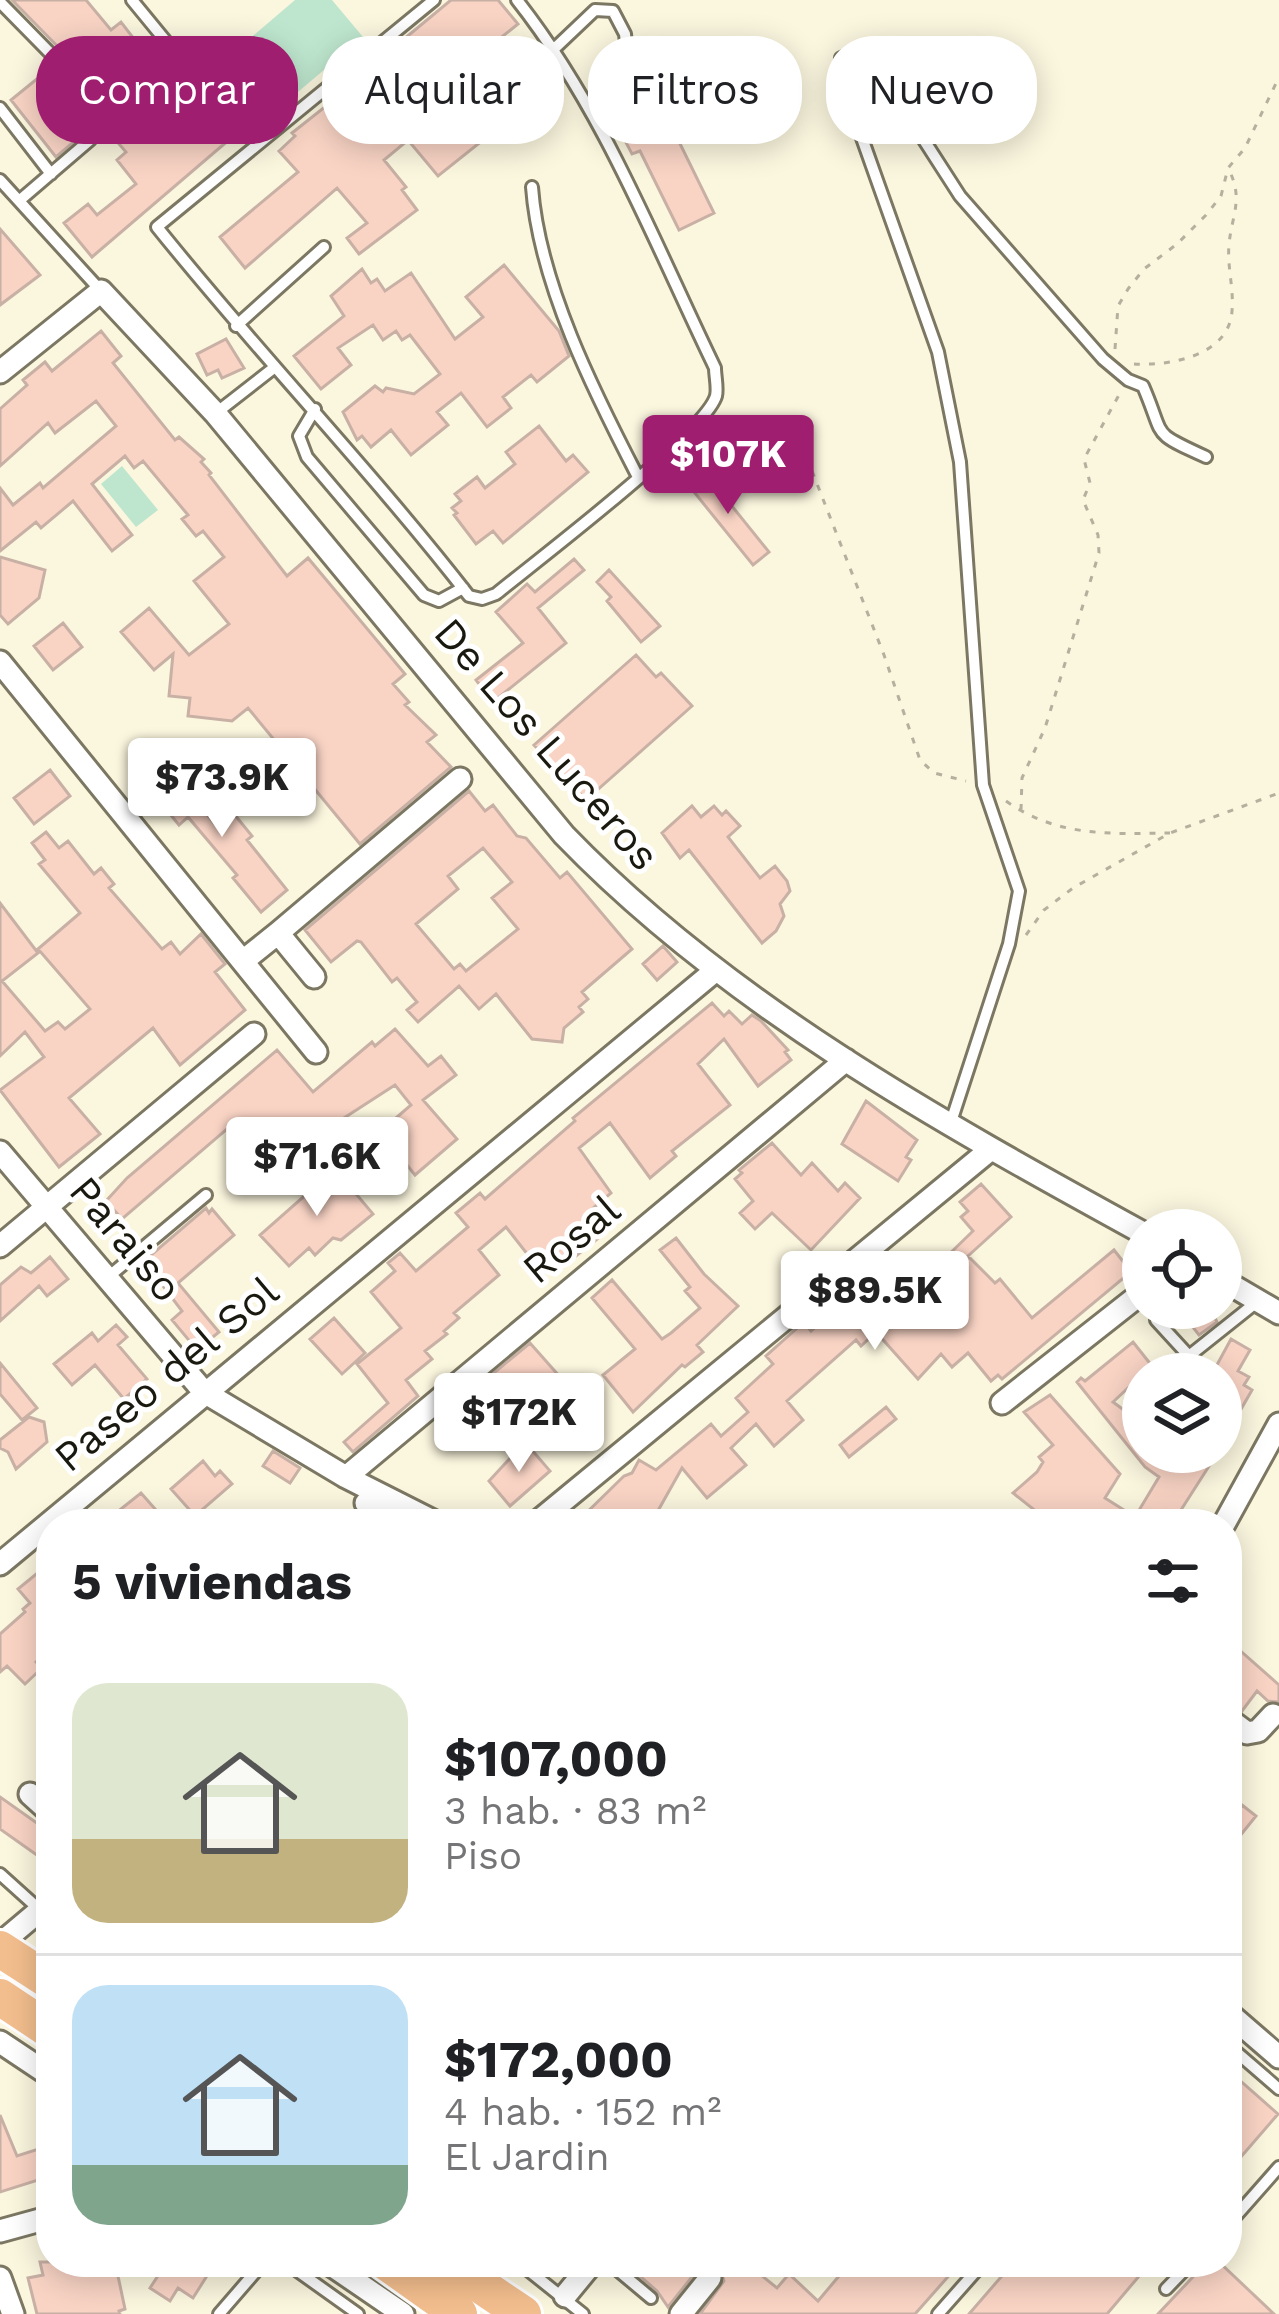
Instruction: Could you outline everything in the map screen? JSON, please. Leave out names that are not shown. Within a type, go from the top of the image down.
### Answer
[{"type":"main road","points":[[0,1946],[36,1969]]},
{"type":"main road","points":[[0,1997],[36,2021]]},
{"type":"main road","points":[[407,2277],[459,2314]]},
{"type":"main road","points":[[468,2277],[523,2314]]},
{"type":"street","points":[[0,372],[101,291]]},
{"type":"street","name":"De Los Luceros","points":[[101,291],[215,413],[564,835],[612,884],[716,970],[846,1060],[991,1150],[1122,1222]]},
{"type":"street","points":[[0,662],[316,1052]]},
{"type":"street","points":[[243,961],[460,779]]},
{"type":"street","points":[[278,933],[314,977]]},
{"type":"street","name":"Paseo del Sol","points":[[65,1509],[716,970]]},
{"type":"street","points":[[0,1246],[254,1034]]},
{"type":"street","name":"Rosal","points":[[346,1477],[846,1060]]},
{"type":"street","points":[[553,1509],[991,1150]]},
{"type":"street","name":"Paraiso","points":[[0,1151],[204,1392],[409,1509]]},
{"type":"street","points":[[1242,1291],[1279,1313]]},
{"type":"street","points":[[1002,1403],[1122,1309]]},
{"type":"street","points":[[1232,1509],[1279,1424]]},
{"type":"street","points":[[366,1502],[372,1509]]},
{"type":"street","name":"Paseo del Sol","points":[[0,1564],[36,1534]]},
{"type":"street","points":[[1242,1730],[1258,1731],[1273,1715]]},
{"type":"street","points":[[30,1794],[36,1799]]},
{"type":"street","points":[[0,1946],[36,1914]]},
{"type":"street","points":[[1242,2025],[1279,2057]]},
{"type":"street","points":[[0,2042],[36,2066]]},
{"type":"street","points":[[0,2231],[36,2221]]},
{"type":"street","points":[[349,2277],[404,2314]]},
{"type":"street","points":[[566,2296],[581,2277]]},
{"type":"street","points":[[0,2278],[13,2314]]},
{"type":"street","points":[[681,2314],[710,2278]]},
{"type":"lane","points":[[132,0],[162,36]]},
{"type":"lane","points":[[434,0],[157,227],[469,596],[482,599],[496,594],[638,477],[701,421],[716,395],[715,368],[564,64]]},
{"type":"lane","points":[[517,0],[546,36]]},
{"type":"lane","points":[[0,2],[36,39]]},
{"type":"lane","points":[[564,39],[595,10],[613,10],[625,36]]},
{"type":"lane","points":[[950,1124],[1009,944],[1019,890],[982,785],[974,632],[955,430],[938,352],[839,76],[841,58],[855,52],[872,61],[960,196],[1103,359],[1143,386],[1155,426],[1164,438],[1206,457]]},
{"type":"lane","points":[[0,108],[50,174]]},
{"type":"lane","points":[[20,200],[85,144]]},
{"type":"lane","name":"De Los Luceros","points":[[0,180],[101,291]]},
{"type":"lane","points":[[532,187],[544,266],[638,477]]},
{"type":"lane","points":[[236,326],[325,247]]},
{"type":"lane","points":[[215,413],[275,367]]},
{"type":"lane","points":[[315,409],[299,436],[307,457],[424,595],[439,602],[463,588]]},
{"type":"lane","points":[[107,1278],[206,1195]]},
{"type":"lane","points":[[1242,1314],[1258,1301]]},
{"type":"lane","points":[[1164,1329],[1190,1356],[1223,1329]]},
{"type":"lane","points":[[0,1874],[36,1898]]},
{"type":"lane","points":[[1242,2057],[1279,2089]]},
{"type":"lane","points":[[1242,2209],[1279,2168]]},
{"type":"lane","points":[[219,2314],[251,2277]]},
{"type":"lane","points":[[306,2277],[358,2314]]},
{"type":"lane","points":[[546,2277],[583,2314]]},
{"type":"lane","points":[[626,2277],[651,2298]]},
{"type":"lane","points":[[938,2314],[971,2277]]},
{"type":"lane","points":[[1166,2289],[1178,2277]]},
{"type":"path","points":[[1118,363],[1118,305],[1144,269],[1177,244],[1221,196],[1228,168],[1245,148],[1279,77]]},
{"type":"path","points":[[1103,359],[1145,364],[1203,353],[1228,326],[1232,313],[1230,238],[1239,192],[1228,168]]},
{"type":"path","points":[[1021,812],[1018,794],[1024,771],[1045,728],[1099,553],[1098,536],[1084,500],[1090,482],[1084,459],[1128,380]]},
{"type":"path","points":[[812,471],[920,760],[934,772],[982,785],[1046,825],[1079,832],[1170,833]]},
{"type":"path","points":[[1009,944],[1025,937],[1044,910],[1073,889],[1170,833],[1279,793]]},
{"type":"path","points":[[1007,802],[1018,794]]},
{"type":"green space","points":[[295,0],[332,0],[362,36],[322,36],[322,72],[298,92],[298,36],[253,36]]},
{"type":"green space","points":[[122,466],[158,510],[136,527],[101,484]]},
{"type":"building","points":[[12,0],[86,0],[111,30],[121,22],[132,36],[47,36]]},
{"type":"building","points":[[451,0],[498,0],[518,24],[503,36],[408,36]]},
{"type":"building","points":[[36,80],[36,132],[11,100]]},
{"type":"building","points":[[322,109],[322,144],[403,144],[384,160],[417,210],[359,254],[347,238],[367,223],[337,188],[245,268],[220,237],[298,172],[279,151],[286,144],[298,144],[298,128]]},
{"type":"building","points":[[46,144],[71,144],[56,157]]},
{"type":"building","points":[[119,144],[224,144],[92,257],[64,223],[88,204],[97,215],[136,184],[117,160],[126,152]]},
{"type":"building","points":[[411,144],[478,144],[438,176]]},
{"type":"building","points":[[627,144],[680,144],[714,213],[679,230],[640,151],[632,154]]},
{"type":"building","points":[[0,229],[40,275],[0,305]]},
{"type":"building","points":[[504,265],[559,331],[569,356],[537,382],[531,375],[503,397],[511,408],[487,427],[461,393],[437,412],[448,425],[411,455],[391,430],[371,447],[362,436],[357,440],[343,412],[375,386],[383,392],[386,388],[414,394],[440,374],[410,335],[402,340],[396,331],[383,340],[373,325],[338,348],[351,365],[321,389],[294,356],[344,316],[331,296],[362,269],[371,283],[377,279],[385,291],[411,273],[455,339],[483,317],[466,297]]},
{"type":"building","points":[[101,331],[121,356],[113,363],[175,440],[179,437],[204,459],[201,462],[209,475],[287,576],[308,558],[405,674],[393,684],[409,702],[405,705],[436,735],[427,742],[451,767],[360,844],[248,708],[232,721],[188,716],[190,698],[169,696],[173,654],[154,670],[121,632],[149,608],[189,655],[229,624],[194,581],[224,557],[203,531],[196,536],[182,519],[188,515],[143,461],[134,468],[125,456],[92,484],[132,535],[112,551],[73,501],[41,528],[36,522],[0,551],[0,488],[13,505],[40,483],[43,488],[116,426],[96,401],[55,433],[48,423],[0,466],[0,409],[45,362],[52,371]]},
{"type":"building","points":[[226,339],[244,368],[222,378],[218,370],[207,375],[197,354]]},
{"type":"building","points":[[539,426],[566,461],[573,455],[588,472],[503,543],[493,531],[476,544],[454,515],[452,508],[461,501],[455,494],[477,477],[485,488],[515,464],[506,452]]},
{"type":"building","points":[[702,469],[769,552],[753,565],[686,482]]},
{"type":"building","points":[[0,557],[45,570],[39,598],[8,624],[0,615]]},
{"type":"building","points":[[574,559],[584,570],[538,608],[566,643],[493,702],[476,680],[523,643],[496,612],[527,584],[535,592]]},
{"type":"building","points":[[609,570],[660,626],[641,642],[597,582]]},
{"type":"building","points":[[63,623],[82,647],[53,670],[34,646]]},
{"type":"building","points":[[636,655],[692,706],[586,800],[534,745]]},
{"type":"building","points":[[50,770],[70,796],[34,824],[14,798]]},
{"type":"building","points":[[166,772],[176,773],[214,823],[230,809],[252,836],[247,840],[287,890],[261,912],[188,817],[179,825],[148,787]]},
{"type":"building","points":[[469,791],[485,811],[493,805],[560,878],[567,872],[632,949],[582,992],[588,999],[579,1007],[583,1012],[564,1028],[562,1042],[532,1039],[496,994],[479,1009],[459,986],[418,1022],[407,1010],[417,1002],[397,978],[392,982],[361,942],[331,962],[305,930]],"holes":[[[483,848],[512,882],[492,898],[518,929],[466,971],[460,964],[454,969],[416,924],[458,889],[448,876]]]},
{"type":"building","points":[[692,806],[701,817],[714,806],[722,815],[726,811],[740,826],[728,837],[760,878],[775,866],[787,881],[790,891],[780,904],[784,916],[762,943],[689,850],[680,858],[662,833]]},
{"type":"building","points":[[46,832],[59,848],[68,841],[94,874],[101,868],[114,884],[109,888],[162,949],[171,942],[180,954],[201,934],[225,964],[215,972],[245,1010],[180,1065],[153,1028],[69,1098],[100,1134],[59,1167],[0,1090],[44,1057],[25,1032],[0,1056],[0,903],[38,953],[2,981],[45,1031],[58,1022],[65,1029],[90,1009],[38,949],[80,913],[39,864],[45,860],[32,843]]},
{"type":"building","points":[[663,946],[677,962],[657,980],[643,964]]},
{"type":"building","points":[[712,1003],[724,1016],[729,1011],[742,1024],[752,1015],[761,1021],[788,1050],[791,1060],[758,1086],[724,1039],[698,1064],[730,1105],[672,1151],[676,1156],[650,1178],[610,1123],[579,1148],[611,1193],[585,1215],[601,1236],[566,1264],[561,1259],[543,1274],[506,1227],[479,1250],[499,1275],[454,1313],[459,1318],[444,1331],[447,1334],[425,1351],[432,1359],[406,1380],[418,1396],[353,1452],[344,1442],[388,1403],[357,1364],[401,1328],[371,1292],[395,1271],[388,1263],[400,1253],[416,1271],[468,1227],[456,1213],[480,1193],[485,1199],[573,1118]]},
{"type":"building","points":[[395,1029],[428,1066],[441,1056],[456,1075],[423,1100],[457,1139],[415,1175],[395,1150],[404,1142],[389,1124],[411,1105],[395,1085],[344,1118],[347,1123],[329,1137],[318,1130],[273,1167],[235,1122],[122,1219],[106,1201],[277,1050],[313,1092],[372,1042],[375,1046]]},
{"type":"building","points":[[866,1101],[917,1140],[898,1181],[842,1144]]},
{"type":"building","points":[[772,1143],[801,1175],[812,1163],[838,1191],[845,1183],[860,1198],[811,1250],[772,1213],[755,1229],[740,1213],[753,1201],[735,1179],[742,1173],[739,1170]]},
{"type":"building","points":[[335,1169],[373,1214],[341,1240],[333,1238],[315,1255],[309,1248],[289,1266],[260,1235]]},
{"type":"building","points":[[981,1184],[1011,1217],[968,1256],[995,1283],[1000,1279],[1032,1318],[1114,1250],[1122,1260],[1122,1279],[1002,1379],[998,1375],[991,1381],[968,1353],[952,1367],[941,1354],[918,1379],[876,1332],[861,1346],[856,1340],[787,1401],[803,1420],[774,1446],[756,1424],[731,1448],[746,1465],[707,1498],[682,1468],[659,1509],[590,1509],[632,1473],[639,1460],[656,1470],[711,1424],[721,1436],[748,1412],[736,1398],[773,1364],[766,1356],[804,1322],[811,1331],[854,1292],[859,1297],[899,1261],[914,1278],[934,1258],[940,1263],[973,1231],[961,1217],[968,1211],[960,1202]]},
{"type":"building","points":[[206,1208],[234,1235],[178,1283],[219,1332],[197,1350],[172,1320],[182,1311],[144,1261]]},
{"type":"building","points":[[676,1238],[738,1306],[697,1345],[703,1352],[682,1365],[633,1412],[603,1375],[635,1349],[592,1298],[612,1280],[662,1339],[671,1333],[700,1308],[685,1291],[690,1287],[660,1250]]},
{"type":"building","points":[[50,1257],[68,1279],[47,1296],[39,1286],[0,1321],[0,1285],[21,1267],[31,1273]]},
{"type":"building","points":[[334,1318],[365,1353],[342,1374],[310,1339]]},
{"type":"building","points":[[116,1325],[127,1337],[118,1345],[147,1379],[124,1399],[95,1365],[72,1385],[54,1364],[92,1333],[98,1341]]},
{"type":"building","points":[[1231,1339],[1250,1350],[1242,1364],[1242,1353],[1223,1353]]},
{"type":"building","points":[[1133,1342],[1142,1353],[1122,1353],[1122,1394],[1113,1402],[1122,1409],[1122,1438],[1077,1382],[1085,1381]]},
{"type":"building","points":[[530,1343],[560,1377],[519,1415],[513,1408],[475,1440],[455,1405]]},
{"type":"building","points":[[0,1363],[37,1408],[22,1420],[0,1394]]},
{"type":"building","points":[[1242,1373],[1249,1377],[1244,1385],[1252,1390],[1242,1407]]},
{"type":"building","points":[[1050,1395],[1120,1474],[1105,1498],[1122,1509],[1033,1509],[1013,1493],[1037,1472],[1043,1462],[1039,1457],[1053,1445],[1024,1412]]},
{"type":"building","points":[[886,1407],[896,1419],[849,1457],[840,1445]]},
{"type":"building","points":[[29,1417],[44,1422],[47,1442],[16,1469],[8,1452],[0,1448],[0,1440]]},
{"type":"building","points":[[525,1442],[550,1471],[510,1506],[489,1481]]},
{"type":"building","points":[[273,1451],[300,1468],[290,1483],[263,1466]]},
{"type":"building","points":[[203,1461],[215,1476],[220,1471],[232,1484],[203,1509],[189,1509],[171,1489]]},
{"type":"building","points":[[1153,1473],[1205,1473],[1182,1509],[1140,1509],[1159,1477]]},
{"type":"building","points":[[141,1493],[155,1509],[121,1509]]},
{"type":"building","points":[[36,1574],[36,1674],[25,1684],[7,1666],[0,1672],[0,1634],[30,1603],[18,1589]]},
{"type":"building","points":[[1242,1652],[1279,1685],[1279,1702],[1268,1701],[1257,1691],[1242,1711]]},
{"type":"building","points":[[0,1797],[36,1822],[36,1854],[0,1829]]},
{"type":"building","points":[[1242,1805],[1256,1816],[1242,1833]]},
{"type":"building","points":[[1242,2082],[1278,2114],[1242,2156]]},
{"type":"building","points":[[0,2115],[17,2156],[36,2150],[36,2181],[0,2192]]},
{"type":"building","points":[[118,2277],[125,2309],[120,2314],[37,2314],[28,2278]]},
{"type":"building","points":[[157,2277],[206,2277],[193,2298],[178,2288],[170,2301],[150,2288]]},
{"type":"building","points":[[641,2277],[692,2277],[668,2307]]},
{"type":"building","points":[[723,2277],[763,2277],[777,2288],[792,2277],[818,2301],[838,2277],[948,2277],[915,2314],[700,2314]]},
{"type":"building","points":[[1001,2277],[1138,2277],[1107,2314],[969,2314]]},
{"type":"building","points":[[1193,2277],[1235,2277],[1274,2314],[1158,2314]]}]
